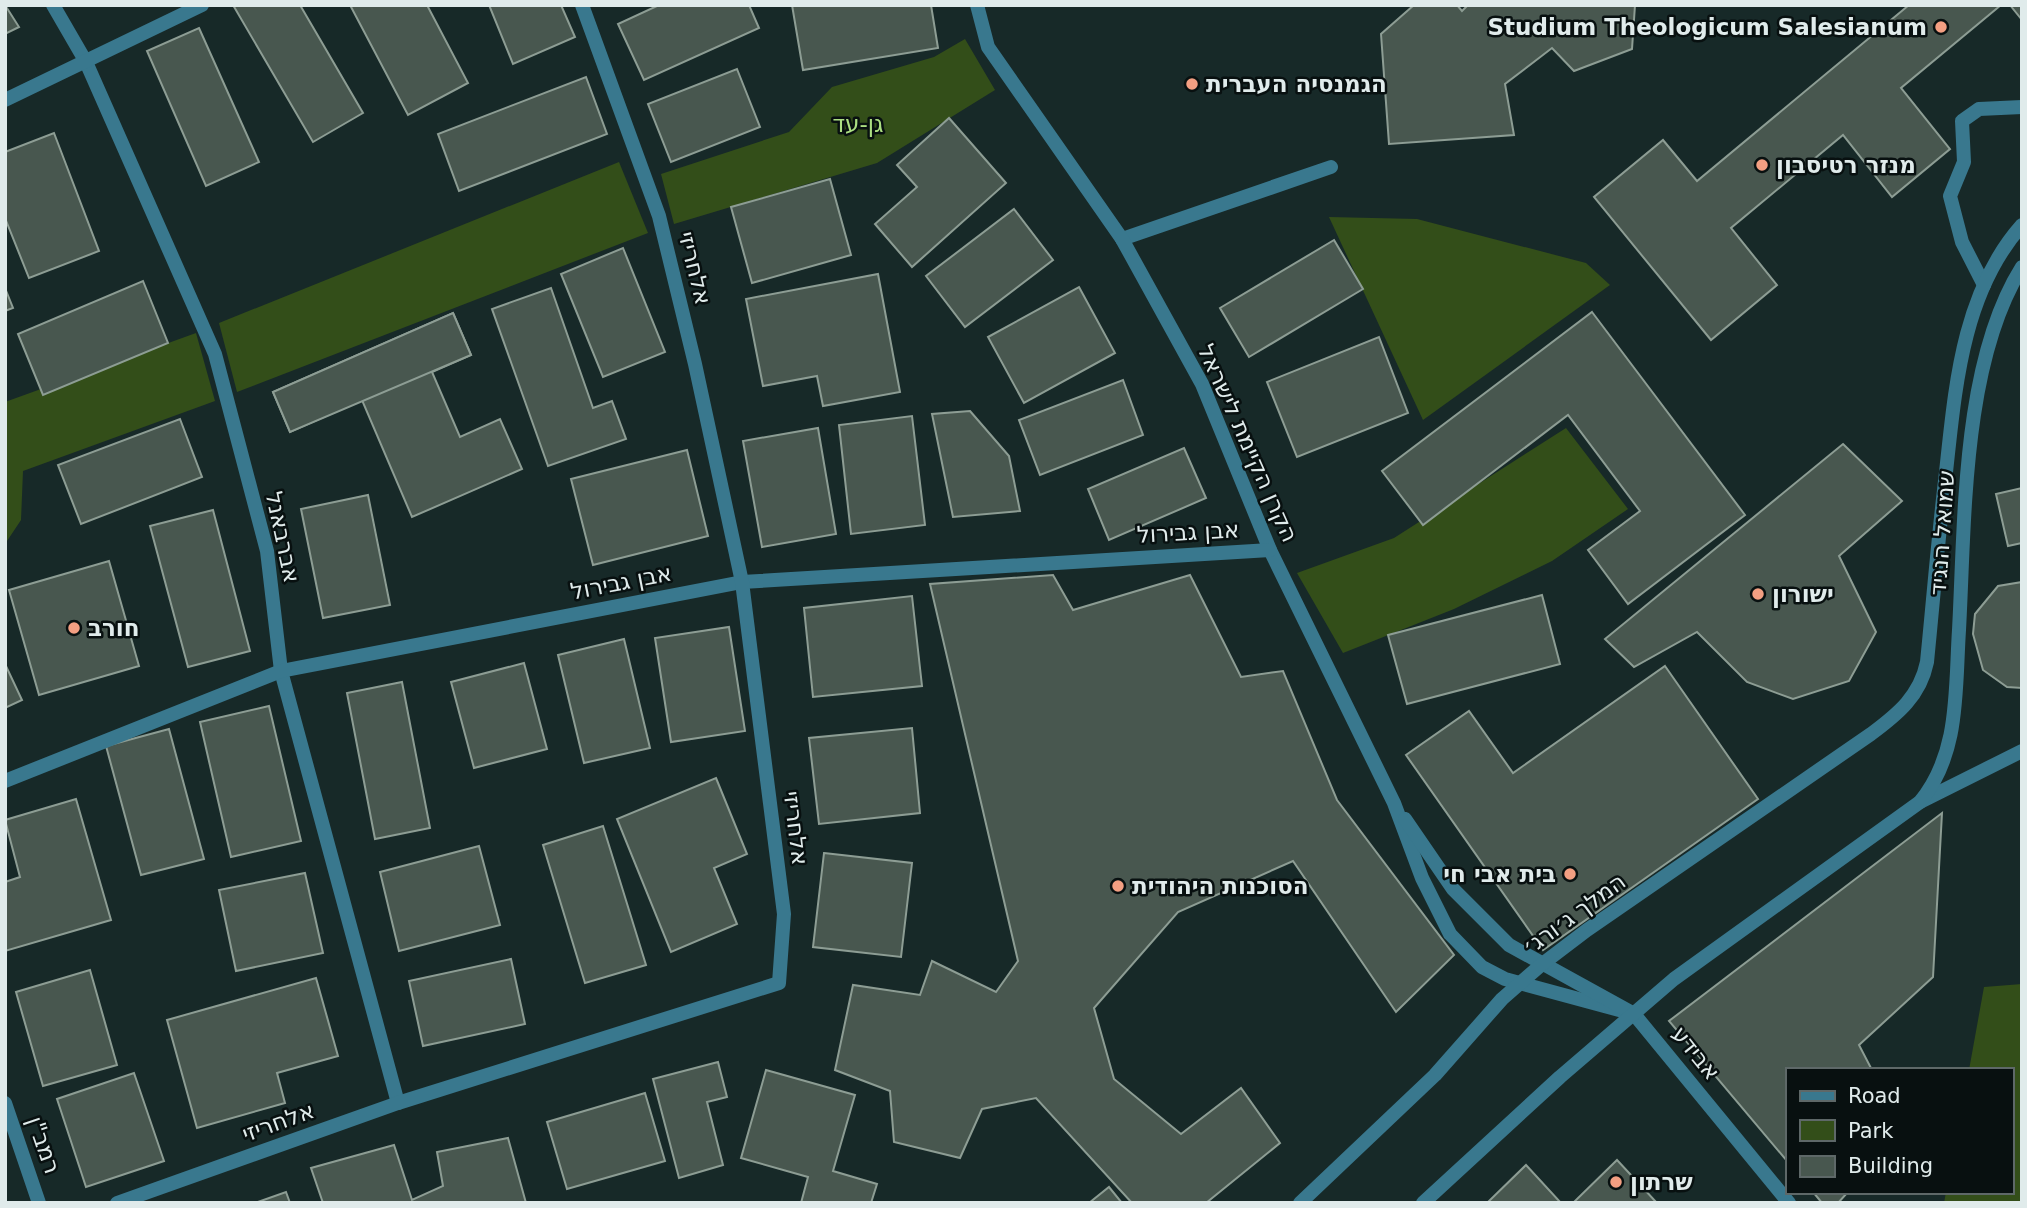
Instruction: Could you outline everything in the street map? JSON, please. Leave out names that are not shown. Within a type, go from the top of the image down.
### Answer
[{"type":"street","name":"אברבאנל","points":[[52,5],[86,62],[215,354],[267,551],[281,671],[398,1103]]},
{"type":"street","points":[[5,100],[202,5]]},
{"type":"street","name":"אלחריזי","points":[[117,1203],[398,1103],[779,983],[784,914],[742,582],[695,364],[659,216],[582,5]]},
{"type":"street","name":"הקרן הקיימת לישראל","points":[[977,5],[988,47],[1122,239],[1202,384],[1270,550],[1394,803],[1422,878],[1450,934],[1482,967],[1518,985],[1634,1014]]},
{"type":"street","points":[[1984,285],[1962,242],[1950,196],[1964,162],[1962,121],[1979,109],[2022,107]]},
{"type":"street","points":[[1122,239],[1331,167]]},
{"type":"street","name":"שמואל הנגיד","points":[[1910,702],[1919,689],[1927,662],[1958,378],[1973,311],[1998,258],[2022,225]]},
{"type":"street","name":"שמואל הנגיד","points":[[1920,802],[1942,769],[1951,738],[1965,515],[1975,413],[2001,307],[2022,267]]},
{"type":"street","name":"אבן גבירול","points":[[5,780],[281,671],[742,582],[1270,550]]},
{"type":"street","name":"המלך ג׳ורג׳","points":[[1300,1203],[1435,1075],[1518,985],[1541,965],[1587,930],[1871,734],[1910,702]]},
{"type":"street","points":[[1423,1203],[1634,1014],[1718,945],[1920,802],[1952,784],[2022,754]]},
{"type":"street","name":"הקרן הקיימת לישראל","points":[[1394,803],[1470,908],[1509,945],[1541,965]]},
{"type":"street","name":"אבידע","points":[[1541,965],[1634,1014],[1789,1203]]},
{"type":"street","name":"רמב\"ן","points":[[5,1103],[39,1203]]},
{"type":"green space","name":"גן-עד","points":[[965,39],[995,90],[877,163],[674,224],[661,174],[789,132],[832,87],[934,57]]},
{"type":"green space","points":[[619,162],[648,233],[237,392],[219,323]]},
{"type":"green space","points":[[1329,217],[1417,219],[1586,263],[1610,285],[1423,420]]},
{"type":"green space","points":[[196,333],[215,401],[23,471],[21,520],[5,544],[5,402]]},
{"type":"green space","points":[[1566,428],[1628,509],[1552,561],[1454,609],[1343,653],[1297,573],[1394,538]]},
{"type":"green space","points":[[2022,984],[2022,1203],[1944,1203],[1946,1194],[2013,1194],[2013,1068],[1969,1068],[1984,987]]},
{"type":"building","points":[[5,5],[19,27],[5,34]]},
{"type":"building","points":[[233,5],[300,5],[363,113],[313,142]]},
{"type":"building","points":[[350,5],[427,5],[468,83],[408,115]]},
{"type":"building","points":[[489,5],[561,5],[575,37],[513,64]]},
{"type":"building","points":[[659,5],[749,5],[759,28],[644,80],[618,24]]},
{"type":"building","points":[[792,5],[931,5],[938,48],[803,70]]},
{"type":"building","points":[[1414,5],[1457,5],[1462,11],[1468,5],[1635,5],[1632,49],[1574,71],[1552,48],[1505,84],[1514,135],[1389,144],[1381,34]]},
{"type":"building","name":"מנזר רטיסבון","points":[[1909,5],[2001,5],[1901,88],[1950,149],[1892,197],[1843,135],[1731,228],[1777,285],[1711,340],[1594,197],[1663,140],[1697,181]]},
{"type":"building","points":[[2010,5],[2022,5],[2022,20]]},
{"type":"building","points":[[199,28],[259,162],[206,186],[147,51]]},
{"type":"building","points":[[737,69],[760,127],[671,162],[648,104]]},
{"type":"building","points":[[586,77],[607,134],[459,191],[438,134]]},
{"type":"building","points":[[949,118],[1006,183],[912,267],[875,224],[917,187],[897,165]]},
{"type":"building","points":[[54,133],[99,251],[29,278],[5,218],[5,152]]},
{"type":"building","points":[[830,179],[851,255],[752,283],[731,207]]},
{"type":"building","points":[[1014,209],[1053,260],[965,327],[926,276]]},
{"type":"building","points":[[1334,240],[1363,289],[1249,357],[1220,308]]},
{"type":"building","points":[[623,248],[665,352],[603,377],[561,274]]},
{"type":"building","points":[[878,274],[900,392],[823,406],[817,376],[763,386],[746,299]]},
{"type":"building","points":[[143,281],[168,343],[43,395],[18,334]]},
{"type":"building","points":[[1079,287],[1115,353],[1024,403],[988,337]]},
{"type":"building","points":[[5,288],[13,308],[5,311]]},
{"type":"building","points":[[551,288],[593,408],[612,401],[626,439],[548,466],[492,309]]},
{"type":"building","points":[[1592,312],[1745,515],[1628,604],[1588,550],[1640,511],[1568,415],[1423,525],[1382,471]]},
{"type":"building","points":[[453,313],[471,355],[432,372],[460,437],[500,419],[522,469],[412,517],[362,400],[290,432],[273,392]]},
{"type":"building","points":[[453,313],[471,355],[290,432],[273,392]]},
{"type":"building","points":[[1379,337],[1408,413],[1297,457],[1267,382]]},
{"type":"building","points":[[1123,380],[1143,435],[1040,475],[1019,420]]},
{"type":"building","points":[[970,411],[1009,456],[1020,511],[953,517],[932,414]]},
{"type":"building","points":[[912,416],[925,525],[851,534],[839,425]]},
{"type":"building","points":[[180,419],[202,477],[81,524],[58,465]]},
{"type":"building","points":[[818,428],[836,534],[762,547],[743,441]]},
{"type":"building","name":"ישורון","points":[[1843,444],[1902,501],[1839,556],[1876,632],[1849,681],[1793,699],[1747,682],[1697,632],[1634,667],[1605,639]]},
{"type":"building","points":[[1184,448],[1206,498],[1109,540],[1088,489]]},
{"type":"building","points":[[687,450],[708,536],[593,565],[571,479]]},
{"type":"building","points":[[2022,488],[2022,543],[2008,546],[1996,494]]},
{"type":"building","points":[[368,495],[390,605],[323,618],[301,509]]},
{"type":"building","points":[[213,510],[250,651],[188,667],[150,526]]},
{"type":"building","name":"חורב","points":[[109,561],[139,666],[39,695],[9,590]]},
{"type":"building","name":"הסוכנות היהודית","points":[[1053,575],[1073,610],[1190,575],[1241,677],[1283,671],[1337,800],[1454,955],[1396,1012],[1293,861],[1178,912],[1094,1008],[1114,1079],[1181,1134],[1241,1088],[1280,1143],[1206,1203],[1132,1203],[1036,1098],[982,1109],[960,1158],[894,1142],[890,1091],[835,1070],[853,985],[920,995],[932,961],[996,992],[1018,961],[930,584]]},
{"type":"building","points":[[2022,582],[2022,688],[2007,687],[1983,670],[1973,634],[1975,614],[1998,586]]},
{"type":"building","points":[[1542,595],[1560,664],[1407,704],[1388,635]]},
{"type":"building","points":[[912,596],[922,686],[813,697],[804,608]]},
{"type":"building","points":[[729,627],[745,731],[671,742],[655,638]]},
{"type":"building","points":[[624,639],[650,748],[584,763],[558,655]]},
{"type":"building","points":[[524,663],[547,749],[474,768],[451,682]]},
{"type":"building","points":[[5,664],[22,700],[5,708]]},
{"type":"building","name":"בית אבי חי","points":[[1665,666],[1758,799],[1543,950],[1406,755],[1469,711],[1513,773]]},
{"type":"building","points":[[402,682],[430,828],[375,839],[347,693]]},
{"type":"building","points":[[269,706],[301,841],[231,857],[200,722]]},
{"type":"building","points":[[912,728],[920,813],[819,824],[809,738]]},
{"type":"building","points":[[169,729],[204,859],[141,875],[106,746]]},
{"type":"building","points":[[716,778],[747,854],[714,868],[737,924],[671,952],[617,819]]},
{"type":"building","points":[[76,799],[111,920],[5,951],[5,882],[20,877],[5,820]]},
{"type":"building","points":[[1942,813],[1933,977],[1859,1045],[1871,1068],[1786,1068],[1786,1160],[1669,1021]]},
{"type":"building","points":[[603,826],[646,965],[585,983],[543,845]]},
{"type":"building","points":[[479,846],[500,925],[399,951],[380,872]]},
{"type":"building","points":[[824,853],[912,863],[901,957],[813,947]]},
{"type":"building","points":[[305,873],[323,953],[236,971],[219,890]]},
{"type":"building","points":[[511,959],[525,1024],[423,1046],[409,981]]},
{"type":"building","points":[[90,970],[117,1065],[43,1086],[16,992]]},
{"type":"building","points":[[316,978],[338,1056],[277,1073],[285,1103],[197,1128],[167,1020]]},
{"type":"building","points":[[718,1062],[727,1097],[707,1102],[723,1165],[679,1178],[653,1079]]},
{"type":"building","points":[[766,1070],[855,1095],[833,1171],[877,1184],[871,1203],[801,1203],[808,1177],[741,1158]]},
{"type":"building","points":[[134,1073],[164,1161],[86,1187],[57,1099]]},
{"type":"building","points":[[645,1093],[665,1161],[567,1189],[547,1122]]},
{"type":"building","points":[[508,1138],[526,1203],[323,1203],[311,1168],[394,1145],[412,1200],[443,1186],[437,1152]]},
{"type":"building","name":"שרתון","points":[[1617,1160],[1657,1203],[1573,1203]]},
{"type":"building","points":[[1526,1165],[1561,1203],[1487,1203]]},
{"type":"building","points":[[1109,1187],[1122,1203],[1089,1203]]},
{"type":"building","points":[[286,1192],[290,1203],[255,1203]]},
{"type":"building","points":[[1815,1194],[1846,1194],[1838,1203],[1822,1203]]},
{"type":"place","name":"Studium Theologicum Salesianum","points":[[1941,27]]},
{"type":"place","name":"הגמנסיה העברית","points":[[1192,84]]},
{"type":"place","name":"מנזר רטיסבון","points":[[1762,165]]},
{"type":"place","name":"ישורון","points":[[1758,594]]},
{"type":"place","name":"חורב","points":[[74,628]]},
{"type":"place","name":"בית אבי חי","points":[[1570,874]]},
{"type":"place","name":"הסוכנות היהודית","points":[[1118,886]]},
{"type":"place","name":"שרתון","points":[[1616,1182]]}]
